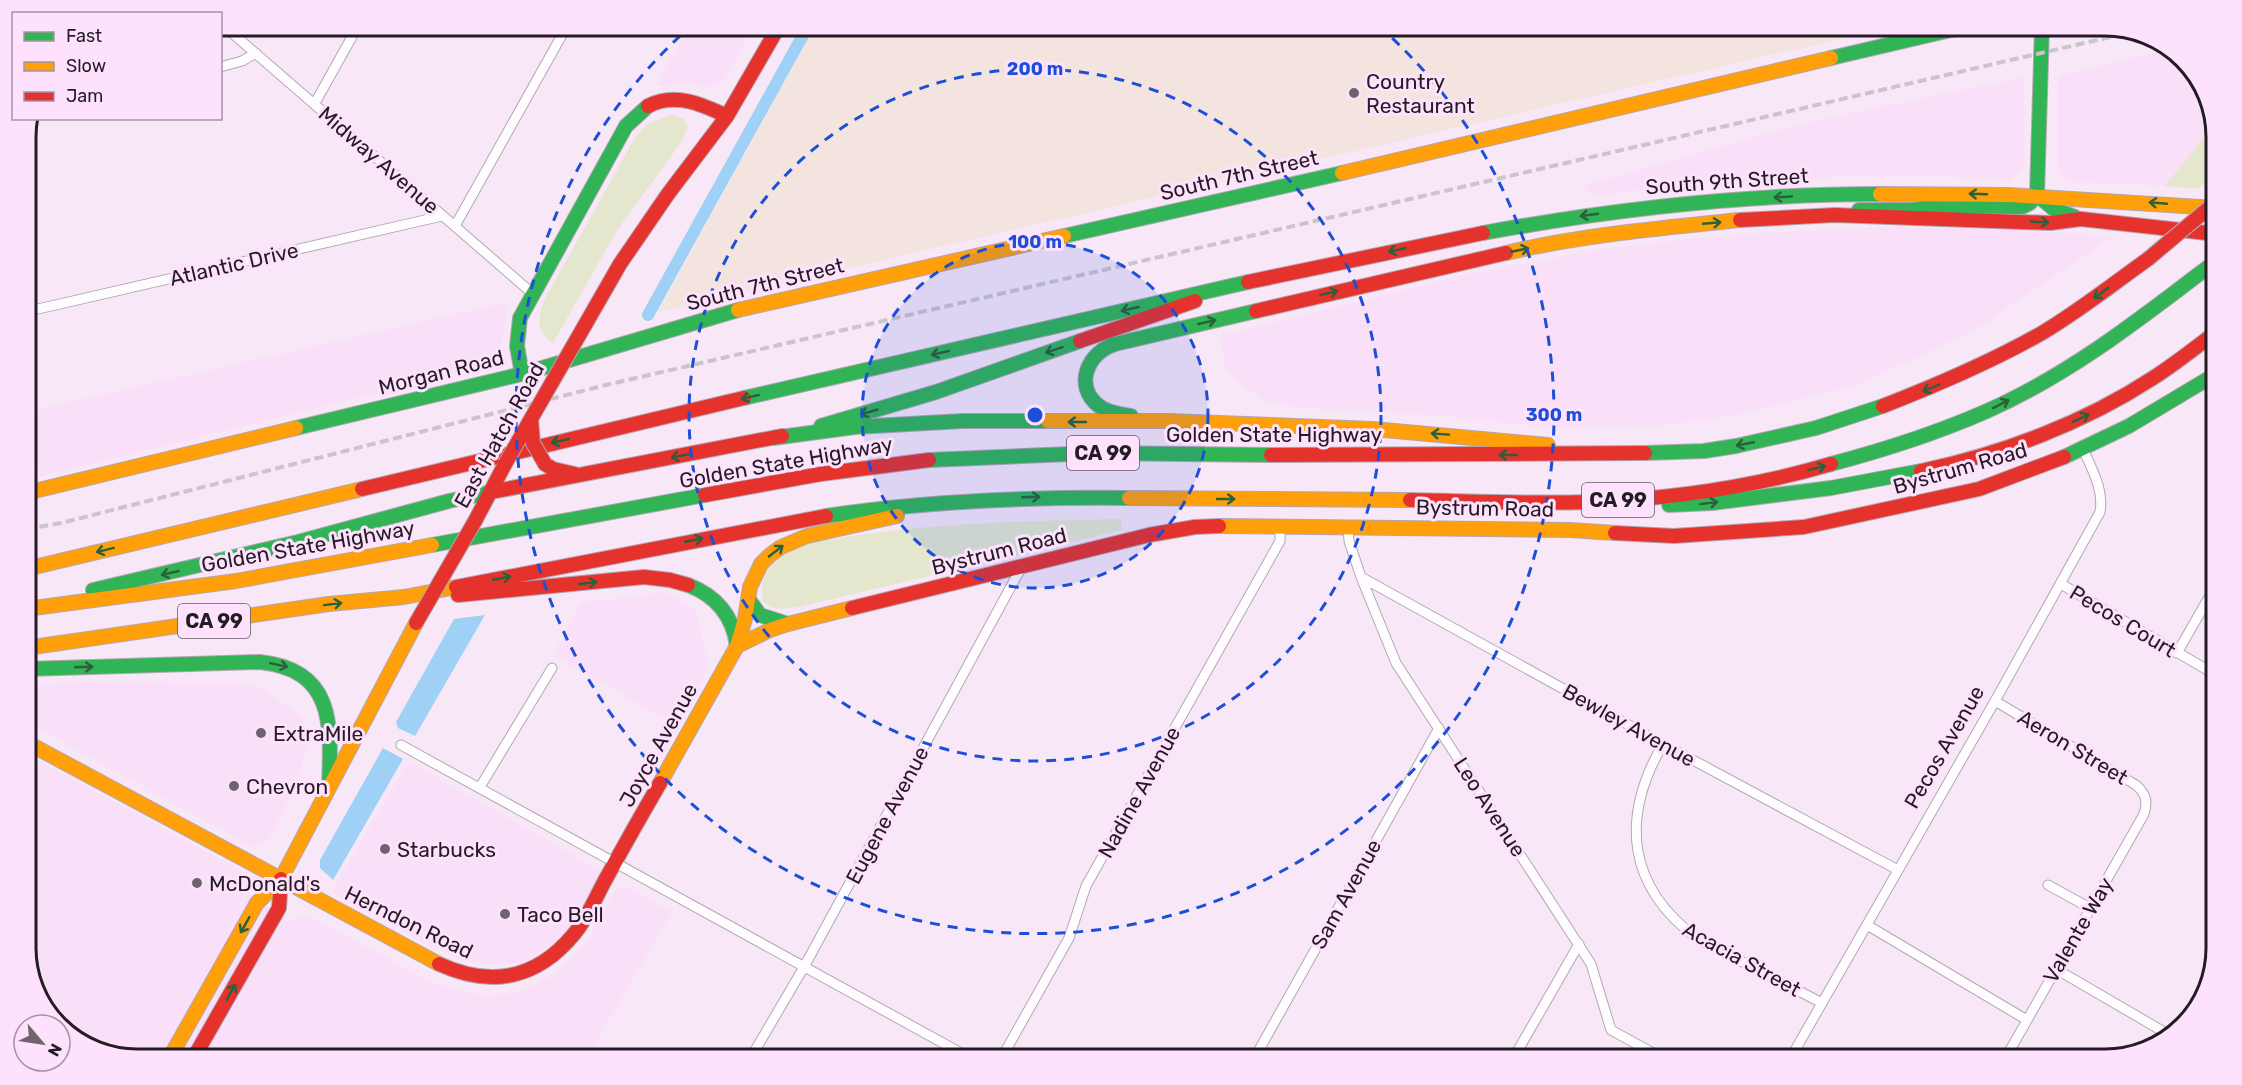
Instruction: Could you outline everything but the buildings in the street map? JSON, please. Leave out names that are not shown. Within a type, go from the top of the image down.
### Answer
[{"type":"main road","name":"East Hatch Road","points":[[175,1049],[257,903],[281,879],[416,623],[620,264],[668,194],[727,116],[773,36]]},
{"type":"main road","name":"South 7th Street","points":[[522,374],[751,306],[1435,152],[1926,36]]},
{"type":"main road","points":[[1835,215],[1861,210],[1913,210],[1935,206],[2022,207],[2030,203],[2037,195],[2042,36]]},
{"type":"main road","name":"Morgan Road","points":[[36,491],[522,374],[517,346],[520,318],[626,126],[646,107],[671,99],[694,101],[727,116]]},
{"type":"main road","name":"South 9th Street","points":[[1248,282],[1500,229],[1585,215],[1665,206],[1827,195],[1968,193],[2084,197],[2206,207]]},
{"type":"main road","points":[[2037,195],[2047,206],[2081,219]]},
{"type":"main road","points":[[1665,206],[1667,227]]},
{"type":"main road","name":"Golden State Highway","points":[[36,606],[257,578],[821,474],[943,458],[1095,453],[1335,456],[1623,454],[1704,451],[1747,444],[1816,428],[1909,397],[1981,366],[2082,307],[2148,259],[2206,210]]},
{"type":"main road","name":"South 9th Street","points":[[1168,421],[1122,415],[1094,403],[1085,382],[1086,368],[1096,353],[1106,346],[1117,343],[1565,241],[1667,227],[1835,215],[2050,223],[2081,219],[2206,233]]},
{"type":"main road","name":"CA 99","points":[[36,647],[329,604],[404,597],[795,521],[866,510],[972,500],[1041,497],[1588,502],[1732,487],[1815,469],[1893,447],[1987,411],[2032,388],[2118,336],[2206,269]]},
{"type":"main road","points":[[773,438],[936,392],[1248,282]]},
{"type":"main road","points":[[36,567],[540,446],[1248,282]]},
{"type":"main road","points":[[1588,502],[1643,506],[1701,505],[1850,486],[1908,476],[1958,463],[2042,435],[2103,407],[2160,375],[2206,340]]},
{"type":"main road","name":"Bystrum Road","points":[[737,646],[788,624],[1172,531],[1222,526],[1280,526],[1570,530],[1674,536],[1804,527],[1902,508],[1979,489],[2048,465],[2130,426],[2206,380]]},
{"type":"main road","points":[[531,419],[533,443],[545,464],[563,472],[583,475]]},
{"type":"main road","points":[[36,605],[491,492],[773,438],[855,427],[940,422],[1168,421],[1374,429],[1623,454]]},
{"type":"main road","name":"Joyce Avenue","points":[[615,864],[737,646],[749,600],[750,587],[761,564],[781,547],[807,536],[972,500]]},
{"type":"main road","points":[[404,597],[480,594],[644,577],[671,579],[695,588],[721,607],[732,623],[737,646]]},
{"type":"main road","points":[[749,600],[753,611],[759,615],[788,624]]},
{"type":"main road","points":[[36,669],[260,662],[292,668],[308,680],[327,708],[330,724],[329,787]]},
{"type":"main road","name":"Herndon Road","points":[[36,747],[434,962],[468,975],[501,977],[533,969],[557,953],[584,920],[615,864]]},
{"type":"main road","name":"East Hatch Road","points":[[199,1049],[279,908],[281,879]]},
{"type":"street","name":"Midway Avenue","points":[[235,36],[533,294]]},
{"type":"street","points":[[315,103],[352,36]]},
{"type":"street","points":[[455,226],[561,36]]},
{"type":"street","points":[[222,66],[256,54]]},
{"type":"street","name":"Atlantic Drive","points":[[36,309],[442,216]]},
{"type":"street","name":"Pecos Avenue","points":[[1796,1049],[1995,701],[2100,512],[2102,501],[2098,484],[2083,449]]},
{"type":"street","name":"Nadine Avenue","points":[[1007,1049],[1069,938],[1086,886],[1280,541],[1280,526]]},
{"type":"street","name":"Leo Avenue","points":[[1348,527],[1349,542],[1361,577],[1396,663],[1592,964],[1611,1030],[1646,1049]]},
{"type":"street","name":"Eugene Avenue","points":[[756,1049],[804,967],[1021,568]]},
{"type":"street","name":"Bewley Avenue","points":[[1361,577],[1663,744],[1898,870]]},
{"type":"street","name":"Pecos Court","points":[[2061,584],[2206,669]]},
{"type":"street","points":[[2177,653],[2206,602]]},
{"type":"street","points":[[480,787],[552,668]]},
{"type":"street","name":"Aeron Street","points":[[1995,701],[2136,785],[2143,791],[2146,798]]},
{"type":"street","name":"Sam Avenue","points":[[1260,1049],[1438,728]]},
{"type":"street","name":"Acacia Street","points":[[1663,744],[1645,778],[1636,817],[1636,836],[1641,865],[1657,899],[1682,927],[1698,939],[1822,1003]]},
{"type":"street","points":[[401,745],[954,1049]]},
{"type":"street","name":"Valente Way","points":[[2010,1049],[2144,814],[2147,806],[2146,798]]},
{"type":"street","points":[[2048,885],[2090,908]]},
{"type":"street","points":[[1867,925],[2027,1020]]},
{"type":"street","points":[[1519,1049],[1579,944]]},
{"type":"street","points":[[2056,969],[2162,1031]]},
{"type":"shaded area","points":[[684,36],[749,36],[720,84],[656,86]]},
{"type":"shaded area","points":[[810,36],[1854,36],[658,312]]},
{"type":"shaded area","points":[[2159,51],[2181,71],[2196,92],[2201,105],[2206,134],[2165,186],[2074,182],[2061,175],[2057,162],[2058,77]]},
{"type":"shaded area","points":[[2024,77],[2025,162],[2019,173],[2009,180],[1954,177],[1837,177],[1675,186],[1592,196],[1582,186],[1804,123]]},
{"type":"shaded area","points":[[1881,227],[2018,230],[2114,236],[1972,332],[1856,385],[1742,414],[1655,426],[1552,428],[1441,416],[1297,408],[1265,401],[1242,386],[1225,368],[1220,336],[1471,273],[1607,248],[1726,235]]},
{"type":"shaded area","points":[[508,302],[504,335],[499,352],[491,365],[39,477],[36,464],[36,410]]},
{"type":"shaded area","points":[[664,592],[695,609],[709,668],[677,726],[553,655],[581,603]]},
{"type":"shaded area","points":[[36,683],[235,683],[262,688],[303,718],[309,744],[292,793],[266,843],[250,846],[36,728]]},
{"type":"shaded area","points":[[36,759],[242,871],[247,878],[246,890],[287,922],[310,916],[430,981],[481,995],[508,994],[526,990],[558,971],[574,957],[589,938],[615,890],[627,887],[672,912],[592,1049],[137,1049],[111,1046],[92,1039],[72,1025],[72,1013],[60,1013],[46,993],[41,980],[36,954]]},
{"type":"shaded area","points":[[409,761],[603,872],[566,936],[522,964],[459,960],[331,892]]},
{"type":"green space","points":[[672,115],[684,119],[688,126],[682,141],[616,232],[553,343],[542,332],[539,320],[548,293],[636,136],[649,123]]},
{"type":"green space","points":[[2206,134],[2206,183],[2197,189],[2165,186]]},
{"type":"green space","points":[[1121,519],[1122,530],[799,607],[776,609],[763,602],[762,586],[772,565],[791,550],[813,542],[887,531],[954,525]]},
{"type":"water","points":[[485,615],[415,736],[398,728],[396,722],[454,619]]},
{"type":"water","points":[[383,748],[403,759],[333,880],[320,868],[320,860]]},
{"type":"waterway","points":[[648,315],[802,36]]},
{"type":"railway","points":[[36,527],[61,523],[606,385],[2112,37]]},
{"type":"traffic: fast","points":[[1831,58],[1925,36]]},
{"type":"traffic: fast","points":[[1859,210],[1913,210],[1935,206],[2022,207],[2030,203],[2037,195],[2042,36]]},
{"type":"traffic: fast","points":[[522,374],[517,346],[520,318],[626,126],[648,106]]},
{"type":"traffic: fast","points":[[1064,236],[1342,173]]},
{"type":"traffic: fast","points":[[1483,233],[1532,224],[1681,204],[1780,197],[1880,194]]},
{"type":"traffic: fast","points":[[2037,195],[2054,209],[2075,217]]},
{"type":"traffic: fast","points":[[1831,464],[1930,434],[2018,396],[2106,343],[2206,269]]},
{"type":"traffic: fast","points":[[744,398],[1248,282]]},
{"type":"traffic: fast","points":[[296,428],[522,374],[738,310]]},
{"type":"traffic: fast","points":[[1131,416],[1106,410],[1091,398],[1087,389],[1087,370],[1097,354],[1115,344],[1256,311]]},
{"type":"traffic: fast","points":[[821,426],[936,392],[1080,341]]},
{"type":"traffic: fast","points":[[2064,457],[2129,426],[2206,380]]},
{"type":"traffic: fast","points":[[1645,453],[1704,451],[1736,446],[1816,428],[1883,406]]},
{"type":"traffic: fast","points":[[773,438],[855,427],[963,421],[1048,421]]},
{"type":"traffic: fast","points":[[929,460],[1095,453],[1271,455]]},
{"type":"traffic: fast","points":[[1669,505],[1712,503],[1831,488],[1921,471]]},
{"type":"traffic: fast","points":[[93,590],[298,542],[449,501],[491,492]]},
{"type":"traffic: fast","points":[[432,545],[705,495]]},
{"type":"traffic: fast","points":[[826,516],[977,501],[1129,498]]},
{"type":"traffic: fast","points":[[688,585],[707,595],[722,608],[732,625],[737,646]]},
{"type":"traffic: fast","points":[[749,600],[760,615],[788,624]]},
{"type":"traffic: fast","points":[[36,669],[260,662],[285,667],[303,676],[316,689],[324,705],[330,743],[329,787]]},
{"type":"traffic: slow","points":[[1342,173],[1831,58]]},
{"type":"traffic: slow","points":[[1880,194],[2009,195],[2206,207]]},
{"type":"traffic: slow","points":[[1506,253],[1593,237],[1740,220]]},
{"type":"traffic: slow","points":[[738,310],[1064,236]]},
{"type":"traffic: slow","points":[[1048,421],[1168,421],[1373,429],[1548,445]]},
{"type":"traffic: slow","points":[[36,491],[296,428]]},
{"type":"traffic: slow","points":[[36,567],[362,489]]},
{"type":"traffic: slow","points":[[1129,498],[1410,500]]},
{"type":"traffic: slow","points":[[738,643],[745,619],[750,587],[761,564],[770,555],[781,547],[807,536],[897,516]]},
{"type":"traffic: slow","points":[[1219,526],[1570,530],[1615,533]]},
{"type":"traffic: slow","points":[[36,608],[236,581],[432,545]]},
{"type":"traffic: slow","points":[[36,647],[329,604],[404,597],[456,587]]},
{"type":"traffic: slow","points":[[660,783],[737,646],[788,624],[852,608]]},
{"type":"traffic: slow","points":[[281,879],[416,623]]},
{"type":"traffic: slow","points":[[36,747],[439,964]]},
{"type":"traffic: slow","points":[[175,1049],[257,903],[281,879]]},
{"type":"traffic: jam","points":[[585,325],[620,264],[668,194],[727,116],[773,36]]},
{"type":"traffic: jam","points":[[648,106],[668,100],[688,101],[727,116]]},
{"type":"traffic: jam","points":[[2148,259],[2206,210]]},
{"type":"traffic: jam","points":[[1740,220],[1835,215],[2050,223],[2081,219],[2206,233]]},
{"type":"traffic: jam","points":[[1248,282],[1483,233]]},
{"type":"traffic: jam","points":[[1256,311],[1506,253]]},
{"type":"traffic: jam","points":[[1883,406],[1964,372],[2042,333],[2083,307],[2148,259]]},
{"type":"traffic: jam","points":[[1080,341],[1195,301]]},
{"type":"traffic: jam","points":[[505,464],[585,325]]},
{"type":"traffic: jam","points":[[1921,471],[1982,456],[2071,423],[2153,378],[2206,340]]},
{"type":"traffic: jam","points":[[362,489],[744,398]]},
{"type":"traffic: jam","points":[[531,419],[533,443],[545,464]]},
{"type":"traffic: jam","points":[[491,492],[782,436]]},
{"type":"traffic: jam","points":[[1271,455],[1645,453]]},
{"type":"traffic: jam","points":[[1615,533],[1674,536],[1804,527],[1979,489],[2064,457]]},
{"type":"traffic: jam","points":[[705,495],[821,474],[929,460]]},
{"type":"traffic: jam","points":[[475,521],[505,464]]},
{"type":"traffic: jam","points":[[545,464],[553,469],[575,474]]},
{"type":"traffic: jam","points":[[1410,500],[1566,503],[1650,498],[1711,491],[1831,464]]},
{"type":"traffic: jam","points":[[456,587],[826,516]]},
{"type":"traffic: jam","points":[[416,623],[475,521]]},
{"type":"traffic: jam","points":[[852,608],[1149,535],[1195,527],[1219,526]]},
{"type":"traffic: jam","points":[[458,595],[644,577],[688,585]]},
{"type":"traffic: jam","points":[[439,964],[477,976],[512,975],[529,970],[560,949],[584,921],[660,783]]},
{"type":"traffic: jam","points":[[199,1049],[279,908],[281,879]]},
{"type":"place","name":"Country Restaurant","points":[[1354,93]]},
{"type":"place","name":"ExtraMile","points":[[261,733]]},
{"type":"place","name":"Chevron","points":[[234,786]]},
{"type":"place","name":"Starbucks","points":[[385,849]]},
{"type":"place","name":"McDonald's","points":[[197,883]]},
{"type":"place","name":"Taco Bell","points":[[505,914]]}]
